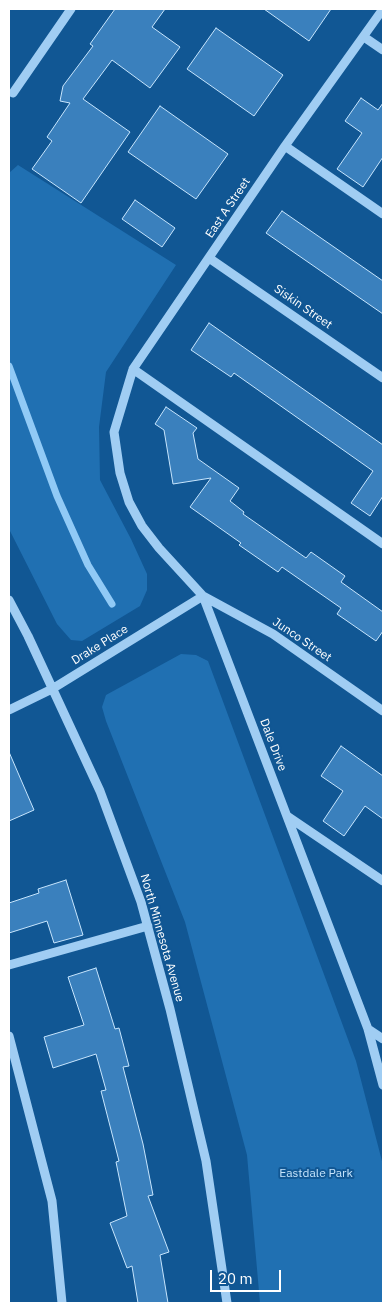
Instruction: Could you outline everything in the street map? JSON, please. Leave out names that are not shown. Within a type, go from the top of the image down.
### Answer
[{"type":"street","points":[[13,93],[71,9]]},
{"type":"street","name":"East A Street","points":[[114,432],[133,369],[285,146],[383,9]]},
{"type":"street","points":[[364,37],[383,50]]},
{"type":"street","points":[[285,146],[383,214]]},
{"type":"street","name":"Siskin Street","points":[[209,258],[383,378]]},
{"type":"street","points":[[133,369],[383,544]]},
{"type":"street","name":"Dale Drive","points":[[114,432],[120,473],[129,502],[159,548],[203,596],[368,1029],[383,1085]]},
{"type":"street","name":"Drake Place","points":[[9,710],[52,689],[203,596]]},
{"type":"street","name":"Junco Street","points":[[203,596],[273,634],[383,711]]},
{"type":"street","name":"North Minnesota Avenue","points":[[9,600],[100,791],[141,902],[170,1009],[206,1161],[227,1303]]},
{"type":"street","points":[[287,816],[383,881]]},
{"type":"street","points":[[9,965],[148,926]]},
{"type":"street","points":[[368,1029],[383,1039]]},
{"type":"street","points":[[9,1036],[52,1200],[62,1303]]},
{"type":"green space","points":[[18,165],[176,265],[106,372],[99,427],[100,480],[147,574],[147,590],[140,606],[82,641],[71,640],[57,624],[9,529],[9,173]]},
{"type":"green space","name":"Eastdale Park","points":[[181,654],[196,655],[208,661],[356,1061],[383,1165],[383,1303],[260,1303],[247,1155],[185,922],[102,707],[106,695]]},
{"type":"building","points":[[115,9],[165,9],[152,27],[180,47],[150,88],[112,60],[83,99],[130,132],[81,203],[32,169],[52,141],[47,137],[70,103],[60,101],[63,86],[93,46],[90,44]]},
{"type":"building","points":[[264,9],[331,9],[309,41]]},
{"type":"building","points":[[216,28],[283,75],[254,116],[187,69]]},
{"type":"building","points":[[361,98],[378,110],[383,103],[383,157],[363,187],[337,169],[362,133],[345,121]]},
{"type":"building","points":[[160,106],[228,154],[196,199],[128,152]]},
{"type":"building","points":[[135,200],[175,228],[162,247],[122,219]]},
{"type":"building","points":[[282,211],[383,281],[383,314],[266,233]]},
{"type":"building","points":[[209,323],[383,445],[383,496],[370,516],[351,503],[373,471],[234,373],[231,377],[191,350]]},
{"type":"building","points":[[166,407],[197,428],[193,433],[198,459],[239,488],[230,501],[244,512],[243,514],[306,558],[311,552],[345,576],[341,582],[383,612],[383,631],[376,641],[337,614],[341,608],[282,567],[278,572],[190,507],[211,478],[173,484],[164,430],[155,424]]},
{"type":"building","points":[[341,746],[383,776],[383,819],[365,806],[344,836],[323,821],[343,791],[321,776]]},
{"type":"building","points":[[9,752],[34,810],[9,821]]},
{"type":"building","points":[[66,880],[83,935],[54,943],[47,921],[9,933],[9,903],[39,893],[38,889]]},
{"type":"building","points":[[96,968],[115,1029],[119,1028],[129,1066],[123,1067],[143,1144],[153,1195],[148,1196],[169,1252],[160,1255],[168,1303],[138,1303],[132,1266],[127,1268],[110,1223],[127,1216],[116,1162],[119,1161],[101,1091],[106,1090],[96,1054],[53,1068],[44,1037],[84,1025],[68,977]]},
{"type":"waterway","points":[[9,366],[57,496],[88,565],[112,604]]}]
